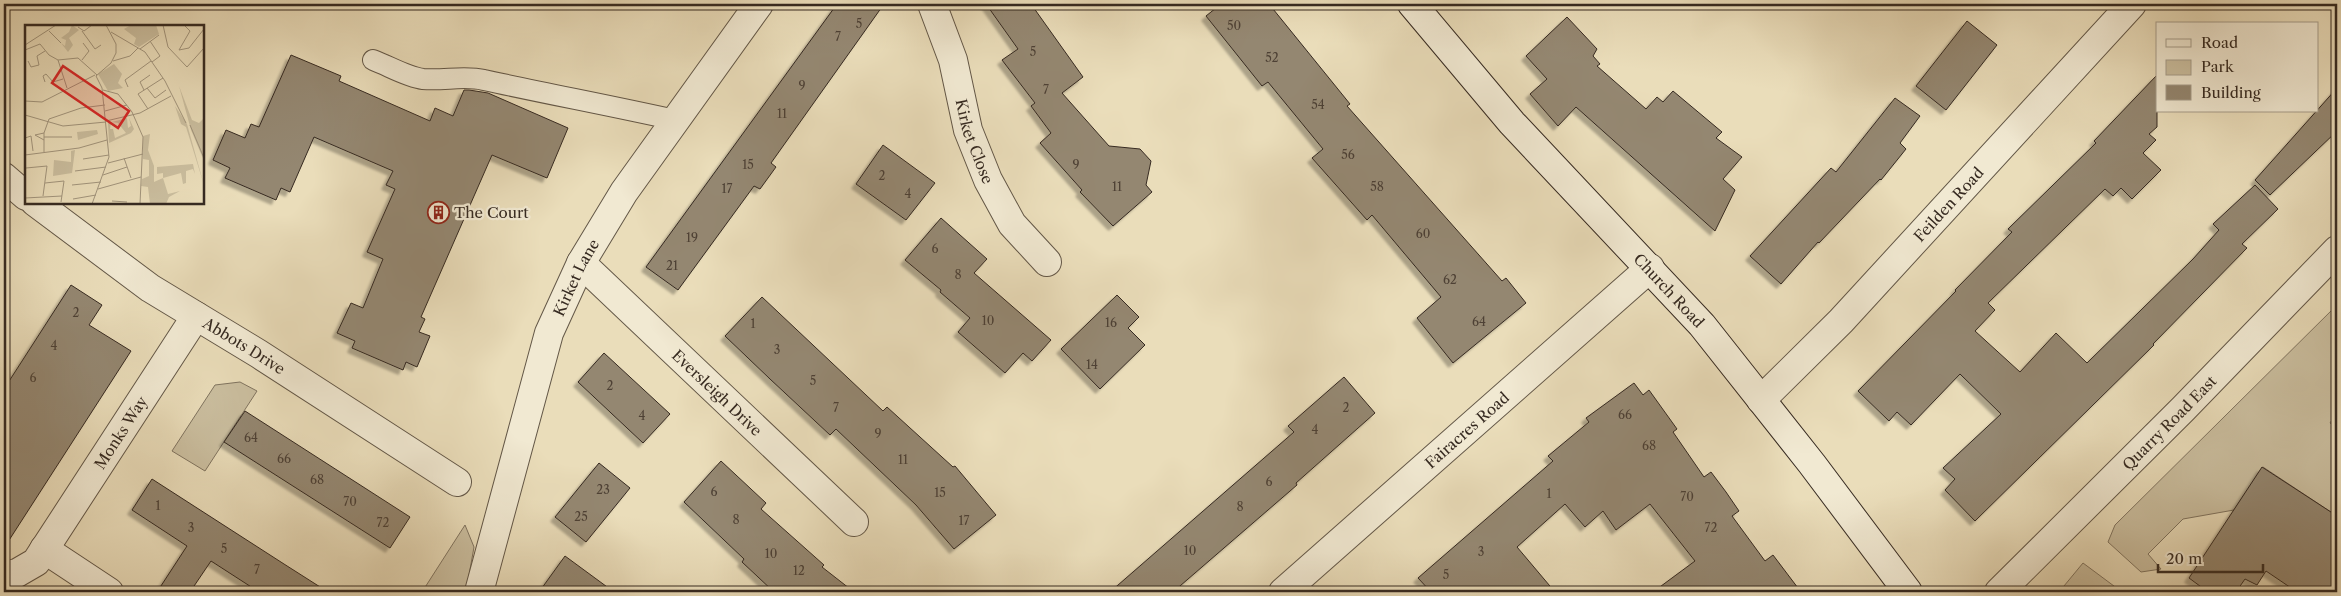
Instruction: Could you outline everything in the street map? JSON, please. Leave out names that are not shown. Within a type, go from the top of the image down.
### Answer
[{"type":"street","name":"Kirket Lane","points":[[479,592],[549,333],[580,263],[624,192],[759,4]]},
{"type":"street","name":"Kirket Close","points":[[932,4],[953,60],[968,130],[988,180],[1012,224],[1047,262]]},
{"type":"street","name":"Church Road","points":[[1412,4],[1512,123],[1702,325],[1908,592]]},
{"type":"street","name":"Feilden Road","points":[[1761,400],[1854,306],[2132,4]]},
{"type":"street","points":[[4,177],[25,195]]},
{"type":"street","name":"Abbots Drive","points":[[38,204],[150,288],[260,354],[457,482]]},
{"type":"street","name":"Quarry Road East","points":[[1999,592],[2183,409],[2337,250]]},
{"type":"street","name":"Eversleigh Drive","points":[[580,263],[854,522]]},
{"type":"street","name":"Fairacres Road","points":[[1283,592],[1650,268]]},
{"type":"street","name":"Monks Way","points":[[4,576],[17,573],[36,562],[196,316]]},
{"type":"street","points":[[44,548],[109,592]]},
{"type":"lane","points":[[373,60],[421,78],[463,77],[483,80],[675,120]]},
{"type":"green space","points":[[2337,305],[2337,412],[2330,423],[2337,428],[2337,516],[2263,467],[2234,510],[2183,519],[2148,554],[2161,569],[2141,572],[2108,542],[2115,525]]},
{"type":"green space","points":[[240,382],[257,391],[205,471],[172,451],[215,385]]},
{"type":"green space","points":[[465,525],[474,547],[466,592],[422,592]]},
{"type":"green space","points":[[2083,563],[2122,592],[2059,592]]},
{"type":"building","points":[[837,4],[884,4],[771,163],[776,167],[760,189],[754,186],[678,290],[646,267]]},
{"type":"building","points":[[986,4],[1031,4],[1083,77],[1062,93],[1109,146],[1140,149],[1151,161],[1146,185],[1152,192],[1113,226],[1080,192],[1082,190],[1040,143],[1051,133],[1031,106],[1035,103],[1002,60],[1018,49]]},
{"type":"building","points":[[1221,4],[1269,4],[1350,104],[1347,106],[1502,281],[1506,278],[1526,303],[1453,363],[1417,318],[1441,297],[1372,215],[1367,220],[1312,158],[1323,149],[1268,82],[1262,86],[1206,16]]},
{"type":"building","points":[[1567,17],[1597,49],[1593,56],[1600,64],[1597,66],[1646,109],[1657,97],[1663,102],[1673,91],[1722,132],[1716,138],[1742,157],[1723,179],[1735,190],[1715,231],[1576,107],[1558,126],[1530,94],[1547,79],[1526,56]]},
{"type":"building","points":[[1967,21],[1997,45],[1946,110],[1916,86]]},
{"type":"building","name":"The Court","points":[[291,55],[341,76],[339,81],[430,121],[435,108],[453,116],[464,90],[469,90],[488,93],[568,128],[547,178],[492,155],[421,317],[425,319],[419,332],[430,336],[417,367],[406,362],[403,370],[352,348],[355,341],[337,333],[351,303],[363,308],[383,259],[367,252],[395,189],[386,185],[393,171],[314,137],[290,192],[281,188],[276,200],[225,178],[230,168],[213,160],[226,130],[245,138],[251,124],[259,127]]},
{"type":"building","points":[[2156,76],[2157,127],[2149,134],[2156,140],[2143,153],[2161,170],[2132,199],[2121,188],[2113,196],[2105,189],[1988,303],[1995,310],[1975,331],[2020,372],[2056,333],[2087,363],[2193,259],[2219,230],[2213,224],[2255,185],[2278,209],[2242,244],[2247,248],[2154,345],[1975,521],[1945,490],[1955,479],[1943,468],[2001,414],[1960,374],[1911,425],[1897,412],[1889,421],[1858,391],[2012,232],[2008,229],[2096,143],[2094,141]]},
{"type":"building","points":[[2337,88],[2337,131],[2270,195],[2255,180],[2316,112],[2318,112],[2318,109]]},
{"type":"building","points":[[1895,98],[1920,116],[1900,143],[1906,149],[1881,180],[1818,242],[1781,284],[1750,256],[1831,168],[1836,172]]},
{"type":"building","points":[[883,145],[935,183],[906,220],[856,184]]},
{"type":"building","points":[[941,218],[987,259],[974,273],[1051,340],[1032,361],[1023,353],[1005,373],[958,332],[970,318],[940,292],[941,290],[905,260]]},
{"type":"building","points":[[71,285],[102,305],[89,325],[131,351],[4,548],[4,389]]},
{"type":"building","points":[[1117,295],[1139,317],[1128,328],[1145,345],[1100,389],[1061,349]]},
{"type":"building","points":[[762,297],[883,411],[887,407],[953,467],[955,466],[996,515],[954,549],[916,505],[836,429],[830,435],[725,336]]},
{"type":"building","points":[[604,353],[670,414],[643,443],[578,382]]},
{"type":"building","points":[[1344,377],[1375,413],[1296,483],[1297,485],[1173,592],[1110,592],[1294,432],[1288,426]]},
{"type":"building","points":[[1634,383],[1643,395],[1649,390],[1677,429],[1673,432],[1704,477],[1711,472],[1726,492],[1739,511],[1732,516],[1765,561],[1773,555],[1801,592],[1653,592],[1695,561],[1650,504],[1616,530],[1603,511],[1585,527],[1565,504],[1517,547],[1555,592],[1431,592],[1418,578],[1553,461],[1548,456],[1589,422],[1586,418]]},
{"type":"building","points":[[245,411],[410,517],[390,548],[224,442]]},
{"type":"building","points":[[721,461],[766,503],[761,509],[824,565],[822,567],[854,592],[774,592],[742,562],[744,559],[684,502]]},
{"type":"building","points":[[599,463],[630,488],[586,542],[555,517]]},
{"type":"building","points":[[2262,467],[2337,516],[2337,592],[2297,592],[2266,571],[2257,585],[2245,579],[2236,592],[2208,592],[2189,578]]},
{"type":"building","points":[[152,479],[328,592],[259,592],[211,561],[190,592],[157,592],[187,546],[132,510]]},
{"type":"building","points":[[565,556],[614,592],[539,592]]},
{"type":"place","name":"The Court","points":[[438,212]]}]
